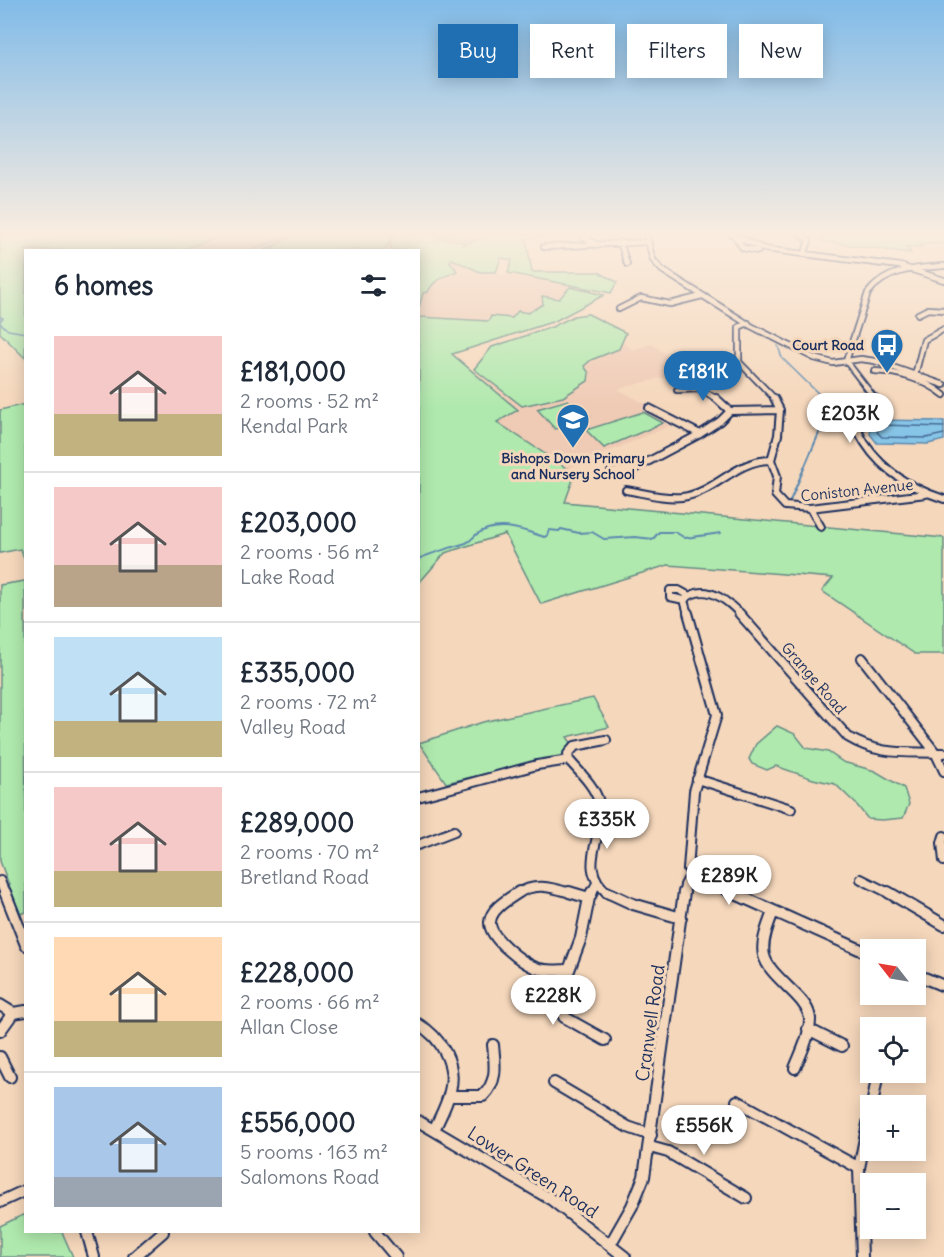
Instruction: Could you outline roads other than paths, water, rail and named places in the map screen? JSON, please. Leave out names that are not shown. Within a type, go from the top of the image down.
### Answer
[{"type":"street","points":[[697,293],[814,358],[829,363],[861,359],[880,362],[915,375],[944,395]]},
{"type":"street","points":[[846,362],[869,293]]},
{"type":"street","points":[[619,309],[639,298],[670,304],[702,296]]},
{"type":"street","points":[[918,314],[928,309],[944,310]]},
{"type":"street","points":[[677,390],[694,386],[704,388],[730,411],[780,410],[776,400],[739,362],[739,327],[748,323]]},
{"type":"street","points":[[915,375],[924,340],[944,329]]},
{"type":"street","points":[[846,362],[881,406],[858,431],[863,444],[893,473],[926,494],[944,499]]},
{"type":"street","points":[[874,371],[887,371],[943,385]]},
{"type":"street","points":[[649,408],[700,434]]},
{"type":"street","name":"Coniston Avenue","points":[[780,410],[778,435],[771,460],[777,476],[776,495],[785,507],[810,508],[926,494]]},
{"type":"street","points":[[611,472],[634,469],[700,434],[720,421],[730,411]]},
{"type":"street","points":[[627,490],[681,497],[699,492],[723,476],[760,458],[771,460]]},
{"type":"street","points":[[810,508],[821,527]]},
{"type":"street","name":"Grange Road","points":[[692,872],[688,869],[687,862],[693,791],[717,715],[686,598],[696,591],[710,592],[729,602],[848,737],[861,746],[892,754],[940,752]]},
{"type":"street","points":[[862,658],[940,752],[944,771]]},
{"type":"street","points":[[606,740],[575,746],[568,754],[569,760],[598,798],[600,820],[592,854],[597,883],[615,897],[681,918]]},
{"type":"street","points":[[420,796],[537,765],[569,760]]},
{"type":"street","points":[[697,779],[791,809]]},
{"type":"street","points":[[420,844],[453,831]]},
{"type":"street","points":[[944,836],[942,843],[944,861]]},
{"type":"street","points":[[692,872],[772,912],[860,950]]},
{"type":"street","name":"Cranwell Road","points":[[611,1243],[632,1206],[644,1177],[685,885],[692,872]]},
{"type":"street","points":[[861,879],[944,924]]},
{"type":"street","points":[[0,881],[24,940]]},
{"type":"street","points":[[589,898],[542,885],[525,888],[499,906],[490,920],[490,926],[508,951],[537,969],[569,970],[581,938],[589,898],[597,883]]},
{"type":"street","points":[[772,912],[760,946],[763,959],[804,1002],[810,1015],[808,1029],[795,1068]]},
{"type":"street","points":[[565,970],[570,981],[562,1012],[564,1017],[605,1040]]},
{"type":"street","points":[[926,979],[944,986]]},
{"type":"street","points":[[0,1005],[13,1013],[24,1011]]},
{"type":"street","points":[[0,1031],[13,1013]]},
{"type":"street","points":[[420,1025],[432,1033],[442,1046],[452,1080],[449,1096],[434,1130]]},
{"type":"street","points":[[808,1029],[842,1046]]},
{"type":"street","points":[[449,1096],[483,1096],[491,1089],[495,1081],[493,1045]]},
{"type":"street","points":[[0,1057],[10,1077]]},
{"type":"street","points":[[554,1083],[746,1198]]},
{"type":"street","points":[[737,1101],[859,1168]]},
{"type":"street","name":"Lower Green Road","points":[[420,1122],[556,1204],[611,1243],[625,1257]]},
{"type":"street","points":[[860,1161],[862,1257]]},
{"type":"street","points":[[0,1202],[24,1191]]},
{"type":"street","points":[[87,1233],[94,1257]]},
{"type":"street","points":[[134,1257],[162,1233]]},
{"type":"street","points":[[376,1233],[396,1257]]},
{"type":"water","points":[[878,420],[944,421],[944,440],[928,444],[877,443],[870,434],[871,426]]},
{"type":"waterway","points":[[0,317],[3,318],[0,321]]},
{"type":"waterway","points":[[0,323],[8,330],[24,333]]},
{"type":"waterway","points":[[778,346],[782,358],[825,400]]},
{"type":"waterway","points":[[790,501],[831,405],[824,398]]},
{"type":"waterway","points":[[420,558],[466,543],[485,530],[502,527],[544,537],[547,536],[549,530],[592,532],[604,539],[635,537],[653,539],[659,532],[675,532],[685,538],[721,533]]},
{"type":"place","name":"Court Road","points":[[887,374]]},
{"type":"place","name":"Bishops Down Primary and Nursery School","points":[[573,449]]}]
